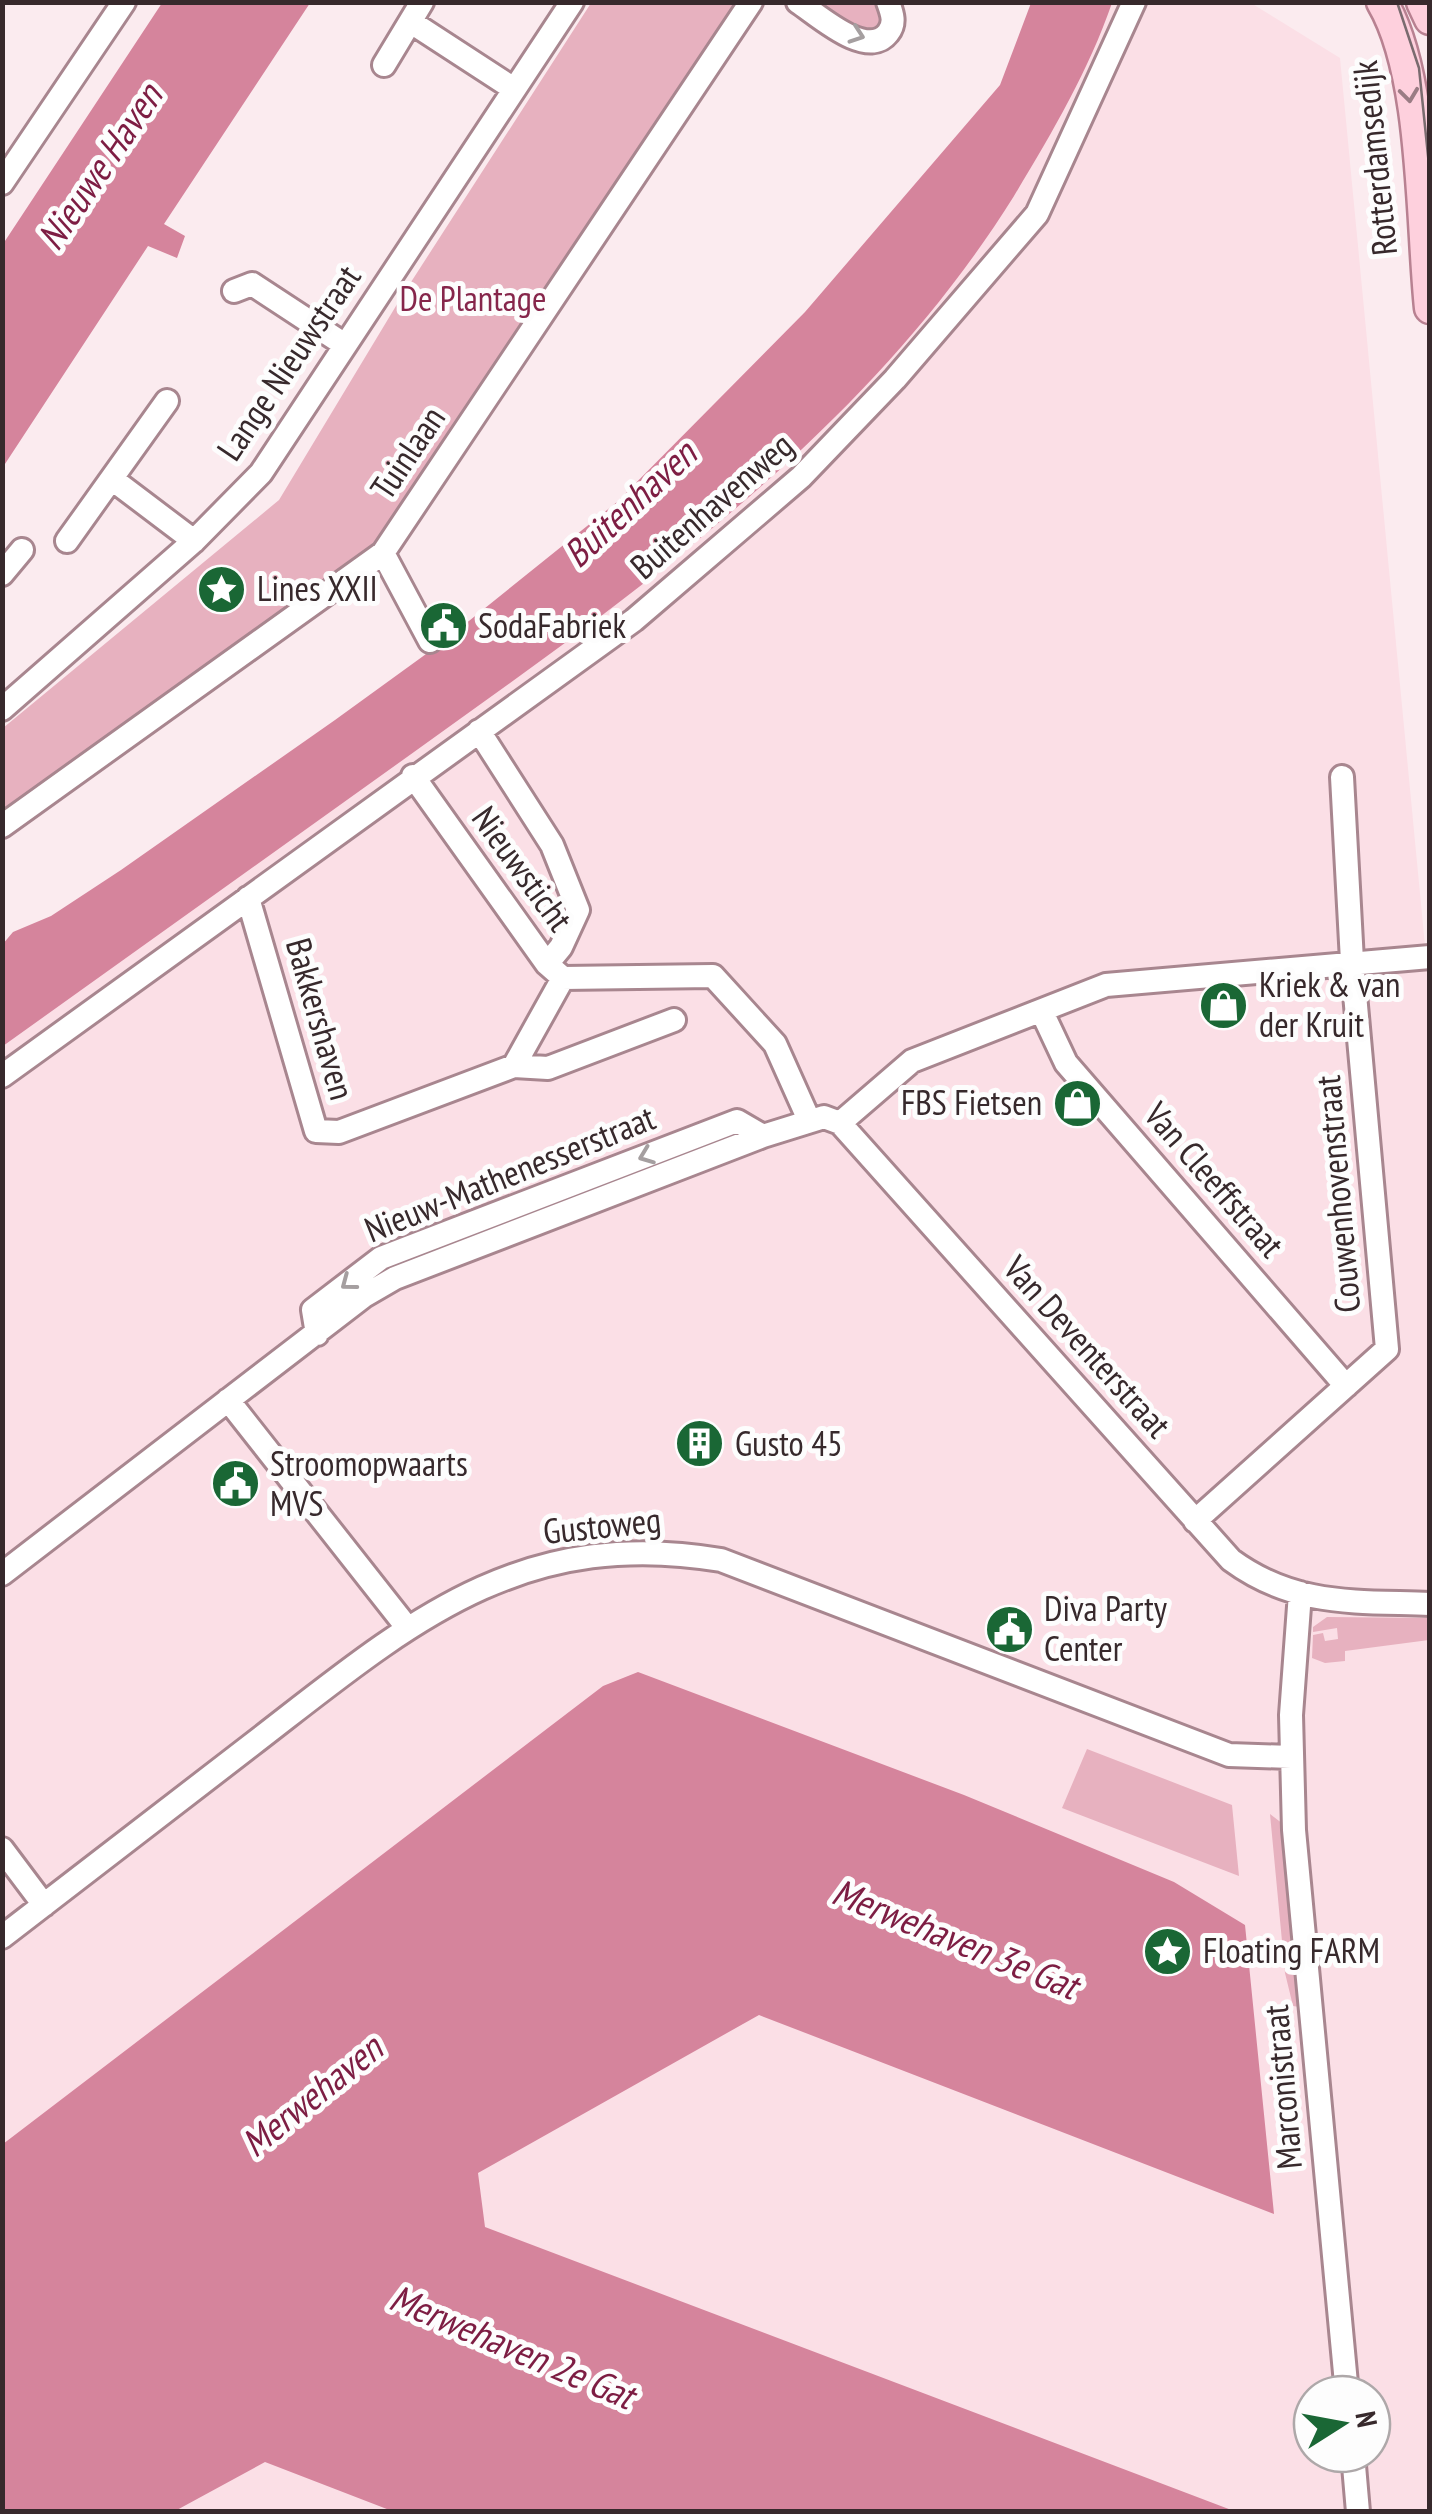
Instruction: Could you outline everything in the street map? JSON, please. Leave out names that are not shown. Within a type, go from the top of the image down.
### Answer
[{"type":"main road","name":"Rotterdamsedijk","points":[[1382,2],[1396,26],[1406,70],[1430,308]]},
{"type":"main road","points":[[1422,2],[1430,19]]},
{"type":"street","points":[[2,183],[124,2]]},
{"type":"street","name":"Lange Nieuwstraat","points":[[2,709],[194,542],[261,473],[572,2]]},
{"type":"street","name":"Tuinlaan","points":[[2,826],[383,554],[751,2]]},
{"type":"street","points":[[798,2],[865,42],[879,40],[890,31],[893,17],[888,2]]},
{"type":"street","name":"Buitenhavenweg","points":[[2,1076],[413,776],[562,674],[703,564],[802,477],[895,379],[1037,214],[1134,2]]},
{"type":"street","points":[[384,65],[416,12],[514,89]]},
{"type":"street","points":[[234,291],[252,284],[345,345]]},
{"type":"street","points":[[67,541],[167,401]]},
{"type":"street","points":[[112,479],[194,542]]},
{"type":"street","points":[[2,574],[22,550]]},
{"type":"street","points":[[383,554],[430,642]]},
{"type":"street","points":[[478,731],[552,844],[578,910],[514,1066]]},
{"type":"street","name":"Nieuwsticht","points":[[413,776],[555,971],[712,976],[775,1044],[808,1120]]},
{"type":"street","name":"Couwenhovenstraat","points":[[1195,1521],[1387,1348],[1352,961],[1342,776]]},
{"type":"street","name":"Bakkershaven","points":[[248,898],[316,1131],[340,1132],[514,1066],[548,1068],[674,1020]]},
{"type":"street","points":[[840,1122],[912,1061],[1106,985],[1430,957]]},
{"type":"street","name":"Van Cleeffstraat","points":[[1042,1012],[1066,1064],[1346,1386]]},
{"type":"street","name":"Nieuw-Mathenesserstraat","points":[[2,1574],[228,1400],[395,1278],[808,1120],[824,1117],[840,1122]]},
{"type":"street","name":"Van Deventerstraat","points":[[840,1122],[1195,1521],[1250,1574],[1300,1594],[1337,1603],[1430,1604]]},
{"type":"street","points":[[228,1400],[406,1626]]},
{"type":"street","name":"Gustoweg","points":[[2,1937],[406,1626],[487,1584],[533,1568],[588,1556],[676,1553],[720,1560],[1229,1756],[1290,1756]]},
{"type":"street","name":"Van Deventerstraat","points":[[1300,1594],[1430,1588]]},
{"type":"street","name":"Marconistraat","points":[[1300,1594],[1290,1756],[1345,2374]]},
{"type":"street","points":[[2,1849],[44,1905]]},
{"type":"street","points":[[1355,2474],[1358,2512]]},
{"type":"shaded area","points":[[1083,3],[1251,3],[1340,58],[1430,998],[1429,2511],[3,2511],[2,1002],[577,587]]},
{"type":"green space","name":"De Plantage","points":[[591,3],[739,3],[384,548],[3,815],[3,728],[279,500],[402,296]]},
{"type":"green space","points":[[820,3],[871,3],[879,7],[882,20],[871,32],[859,29]]},
{"type":"green space","points":[[1327,1617],[1429,1618],[1429,1640],[1345,1651],[1345,1661],[1325,1663],[1312,1658],[1313,1635],[1323,1633],[1325,1641],[1338,1639],[1337,1628],[1313,1632],[1313,1627]]},
{"type":"green space","points":[[1087,1749],[1232,1805],[1239,1876],[1062,1808]]},
{"type":"green space","points":[[1270,1814],[1283,1824],[1300,2007],[1293,2006],[1285,1973]]},
{"type":"water","name":"Nieuwe Haven","points":[[162,3],[310,3],[164,224],[185,236],[177,258],[148,246],[3,467],[3,244]]},
{"type":"water","name":"Buitenhaven","points":[[1031,3],[1112,3],[1080,78],[1014,196],[955,281],[889,360],[818,434],[742,503],[581,631],[3,1046],[2,945],[13,932],[51,916],[121,870],[335,720],[444,641],[617,502],[805,312],[1000,85]]},
{"type":"water","points":[[638,1672],[964,1795],[1174,1882],[1245,1925],[1274,2214],[759,2015],[478,2173],[485,2227],[1234,2511],[392,2511],[265,2462],[175,2511],[3,2511],[3,2144],[603,1686]]},
{"type":"tram line","points":[[1397,2],[1419,68],[1430,175]]},
{"type":"place","name":"Lines XXII","points":[[222,589]]},
{"type":"place","name":"SodaFabriek","points":[[443,626]]},
{"type":"place","name":"Kriek & van der Kruit","points":[[1224,1005]]},
{"type":"place","name":"FBS Fietsen","points":[[1077,1103]]},
{"type":"place","name":"Gusto 45","points":[[700,1444]]},
{"type":"place","name":"Stroomopwaarts MVS","points":[[235,1484]]},
{"type":"place","name":"Diva Party Center","points":[[1009,1629]]},
{"type":"place","name":"Floating FARM","points":[[1168,1951]]},
{"type":"water label","name":"Merwehaven 3e Gat","points":[[955,1939]]},
{"type":"water label","name":"Merwehaven","points":[[312,2096]]},
{"type":"water label","name":"Merwehaven 2e Gat","points":[[512,2347]]}]
